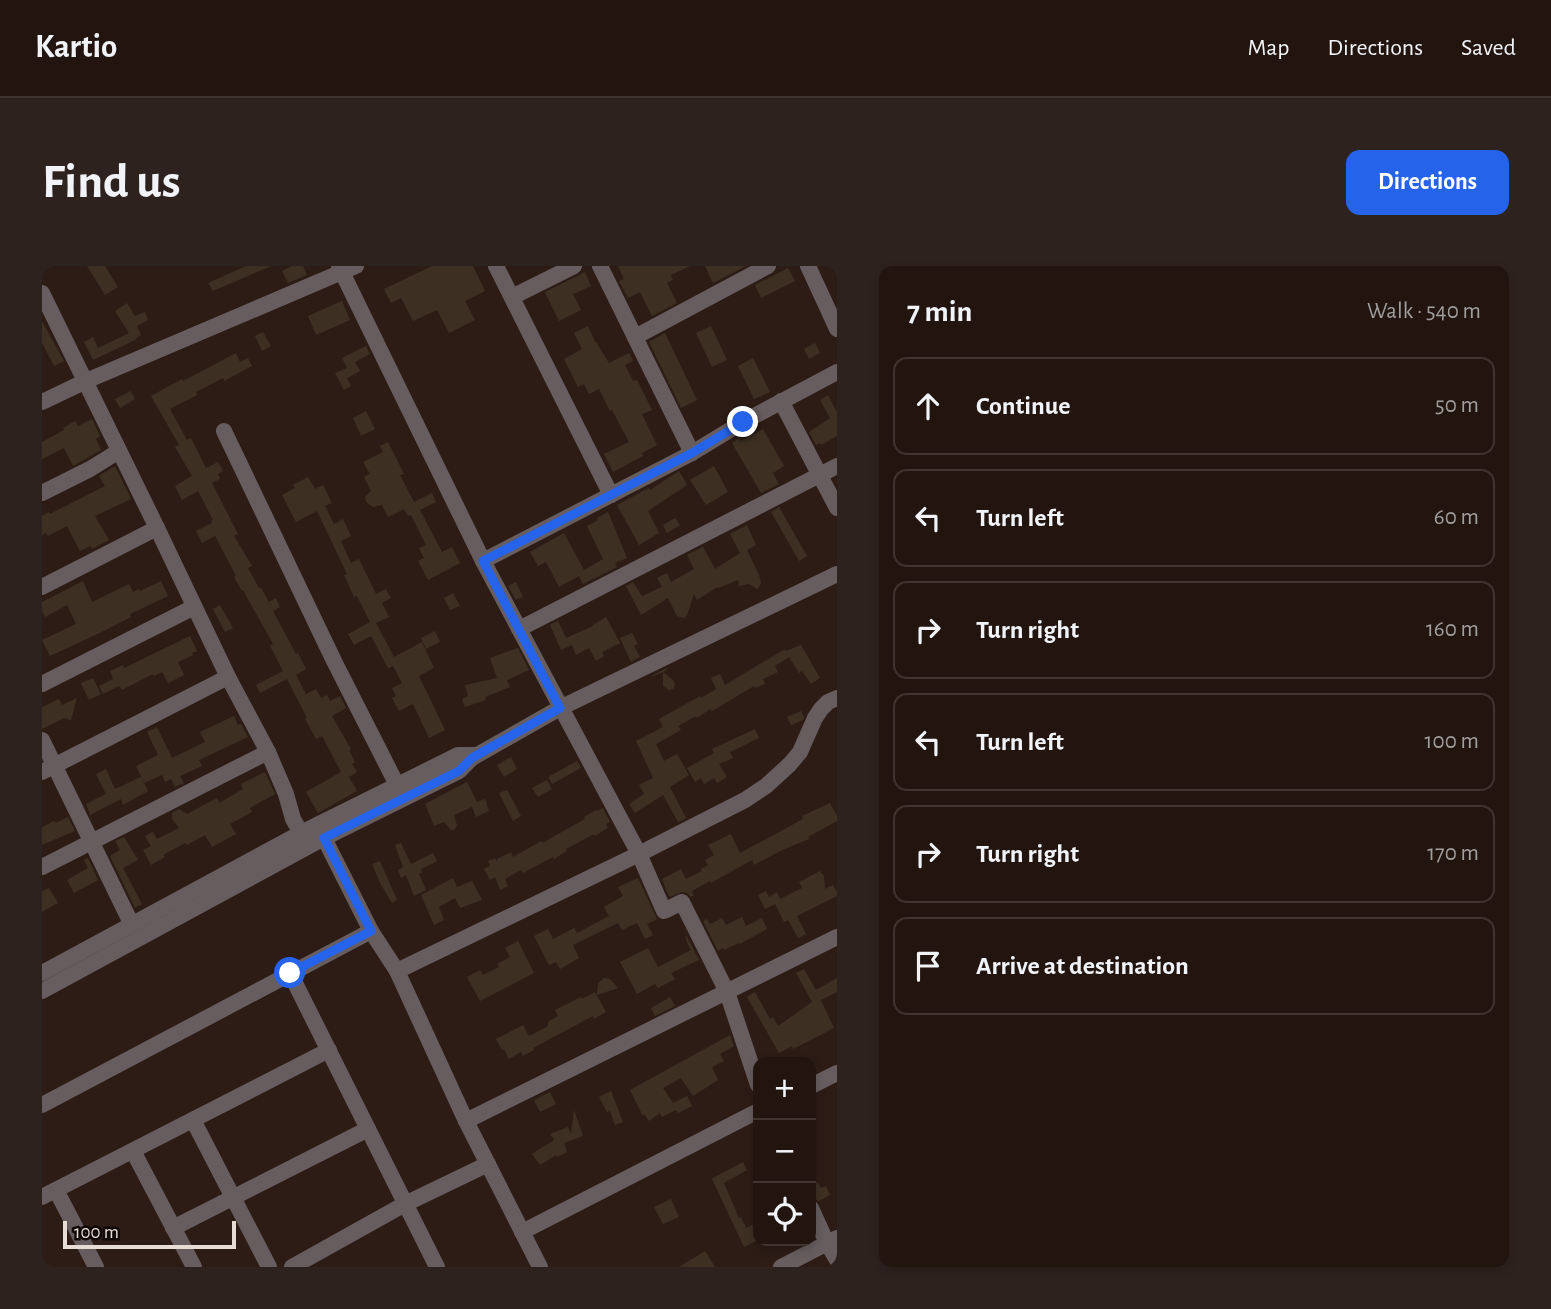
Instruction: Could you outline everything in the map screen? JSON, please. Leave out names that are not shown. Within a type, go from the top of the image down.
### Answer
[{"type":"street","points":[[496,266],[611,495]]},
{"type":"street","points":[[512,297],[574,266]]},
{"type":"street","points":[[600,266],[692,453]]},
{"type":"street","points":[[635,337],[768,266]]},
{"type":"street","points":[[808,266],[837,329]]},
{"type":"street","points":[[42,402],[346,268],[483,561],[639,854],[664,911],[682,902],[727,992],[753,1070]]},
{"type":"street","points":[[42,293],[228,677],[268,752],[286,794],[293,819],[301,833]]},
{"type":"street","points":[[483,561],[692,453],[743,422],[837,372]]},
{"type":"street","points":[[781,401],[837,508]]},
{"type":"street","points":[[224,431],[334,662],[397,785]]},
{"type":"street","points":[[42,493],[119,451]]},
{"type":"street","points":[[519,629],[837,466]]},
{"type":"street","points":[[42,587],[157,528]]},
{"type":"street","points":[[42,991],[324,838],[459,771],[472,758],[560,708],[837,574]]},
{"type":"street","points":[[42,684],[194,607]]},
{"type":"street","points":[[48,769],[228,677]]},
{"type":"street","points":[[397,971],[745,800],[782,773],[800,752],[821,709],[837,698]]},
{"type":"street","points":[[42,740],[48,769],[91,842],[131,923]]},
{"type":"street","points":[[42,867],[268,752]]},
{"type":"street","points":[[42,973],[131,923],[397,785],[458,755],[475,755],[472,758]]},
{"type":"street","points":[[324,838],[371,931],[397,971],[466,1121],[540,1267]]},
{"type":"street","points":[[42,1105],[371,931]]},
{"type":"street","points":[[466,1121],[837,937]]},
{"type":"street","points":[[290,973],[437,1267]]},
{"type":"street","points":[[96,1267],[49,1194],[329,1050]]},
{"type":"street","points":[[816,1084],[837,1073]]},
{"type":"street","points":[[522,1232],[753,1114]]},
{"type":"street","points":[[193,1120],[269,1267]]},
{"type":"street","points":[[173,1228],[368,1129]]},
{"type":"street","points":[[133,1151],[194,1267]]},
{"type":"street","points":[[292,1267],[405,1204],[488,1164]]},
{"type":"street","points":[[816,1216],[832,1240],[837,1259]]},
{"type":"street","points":[[781,1267],[832,1240]]},
{"type":"building","points":[[87,266],[105,266],[118,287],[105,295]]},
{"type":"building","points":[[246,266],[271,266],[213,291],[208,283]]},
{"type":"building","points":[[292,266],[303,266],[307,275],[288,283],[282,271]]},
{"type":"building","points":[[432,266],[473,266],[485,291],[465,301],[475,320],[449,333],[437,310],[413,321],[401,298],[391,303],[384,289]]},
{"type":"building","points":[[618,266],[690,266],[671,275],[673,280],[667,283],[677,303],[652,316],[640,292],[628,298],[619,281],[624,279]]},
{"type":"building","points":[[705,266],[746,266],[713,283]]},
{"type":"building","points":[[788,268],[795,281],[761,298],[755,285]]},
{"type":"building","points":[[585,272],[591,286],[573,294],[581,310],[559,321],[545,292]]},
{"type":"building","points":[[342,301],[350,320],[316,335],[308,316]]},
{"type":"building","points":[[127,303],[135,316],[145,312],[148,320],[137,326],[141,335],[93,360],[84,342],[93,337],[98,348],[129,333],[115,311]]},
{"type":"building","points":[[42,321],[64,361],[54,366],[42,343]]},
{"type":"building","points":[[588,326],[609,363],[629,353],[633,361],[625,365],[633,381],[637,380],[652,410],[642,414],[657,445],[613,472],[604,454],[629,442],[599,389],[589,394],[584,384],[578,387],[564,359],[582,349],[574,333]]},
{"type":"building","points":[[711,326],[727,360],[712,367],[696,333]]},
{"type":"building","points":[[263,332],[271,346],[262,351],[255,336]]},
{"type":"building","points":[[665,333],[697,400],[681,408],[649,342]]},
{"type":"building","points":[[815,343],[820,353],[809,359],[804,349]]},
{"type":"building","points":[[366,346],[370,354],[355,362],[360,371],[347,378],[351,386],[344,390],[335,373],[347,368],[342,358]]},
{"type":"building","points":[[236,353],[240,362],[248,358],[252,366],[196,392],[197,395],[170,409],[187,440],[191,438],[206,468],[218,462],[223,471],[218,474],[220,479],[212,483],[238,534],[234,536],[252,566],[248,568],[259,588],[269,602],[276,598],[280,607],[273,611],[306,669],[296,675],[306,694],[316,689],[321,698],[327,695],[330,701],[340,696],[346,708],[332,716],[351,749],[349,750],[355,762],[352,764],[357,772],[349,777],[357,791],[318,813],[306,792],[341,772],[322,736],[316,739],[287,679],[260,693],[256,685],[283,671],[270,646],[273,644],[234,577],[236,576],[215,536],[202,543],[196,531],[213,520],[198,491],[182,500],[175,486],[192,476],[175,447],[179,445],[151,396]]},
{"type":"building","points":[[753,358],[770,392],[754,399],[738,366]]},
{"type":"building","points":[[131,391],[135,399],[120,408],[115,399]]},
{"type":"building","points":[[828,395],[837,412],[837,436],[816,445],[809,432],[830,418],[820,400]]},
{"type":"building","points":[[366,411],[375,429],[361,436],[353,418]]},
{"type":"building","points":[[92,419],[100,436],[96,439],[101,450],[73,466],[64,448],[42,459],[42,442],[75,421],[78,426]]},
{"type":"building","points":[[763,429],[784,466],[773,473],[779,484],[761,493],[732,443]]},
{"type":"building","points":[[388,442],[404,474],[400,475],[414,502],[432,493],[436,502],[420,510],[442,552],[452,547],[460,563],[428,580],[418,561],[424,558],[419,548],[426,545],[411,515],[408,516],[404,509],[388,517],[382,505],[373,507],[366,502],[365,497],[371,491],[364,477],[370,474],[363,462],[383,452],[380,446]]},
{"type":"building","points":[[115,466],[131,499],[95,516],[109,540],[92,549],[91,546],[80,551],[67,526],[48,536],[46,533],[42,535],[42,516],[105,486],[99,476]]},
{"type":"building","points":[[714,466],[728,492],[706,505],[690,480]]},
{"type":"building","points":[[679,471],[687,485],[648,511],[659,533],[639,545],[617,505],[649,488],[650,490]]},
{"type":"building","points":[[308,477],[315,489],[323,485],[332,503],[325,506],[334,524],[343,519],[351,536],[341,541],[351,563],[359,559],[376,594],[386,589],[391,598],[382,603],[389,617],[376,623],[394,657],[422,642],[434,668],[419,676],[445,730],[429,738],[413,704],[399,711],[392,698],[396,696],[392,688],[402,683],[393,666],[388,668],[371,636],[354,645],[348,634],[370,622],[357,596],[354,597],[344,575],[347,574],[317,511],[296,522],[282,495]]},
{"type":"building","points":[[779,507],[807,556],[799,561],[771,512]]},
{"type":"building","points":[[608,512],[627,558],[615,563],[617,567],[583,584],[579,576],[559,587],[546,562],[538,566],[530,552],[564,533],[584,570],[603,559],[587,526]]},
{"type":"building","points":[[675,518],[680,525],[667,533],[663,525]]},
{"type":"building","points":[[747,525],[756,545],[747,550],[759,575],[761,583],[757,589],[749,584],[739,586],[738,580],[717,587],[697,600],[694,594],[684,618],[677,616],[668,598],[641,615],[626,586],[633,582],[642,596],[662,587],[657,578],[667,573],[671,582],[694,569],[687,555],[703,547],[715,569],[740,553],[730,534]]},
{"type":"building","points":[[83,581],[92,602],[129,584],[133,592],[161,581],[168,596],[130,614],[131,617],[106,630],[50,656],[42,640],[76,624],[67,605],[45,617],[42,602]]},
{"type":"building","points":[[516,582],[523,597],[516,600],[508,586]]},
{"type":"building","points":[[453,593],[460,606],[450,610],[444,598]]},
{"type":"building","points":[[220,605],[233,628],[225,632],[213,609]]},
{"type":"building","points":[[606,617],[620,643],[602,652],[604,656],[596,661],[589,648],[576,655],[572,645],[561,650],[550,625],[558,621],[566,638]]},
{"type":"building","points":[[435,631],[440,642],[426,649],[421,638]]},
{"type":"building","points":[[632,633],[638,644],[634,646],[640,657],[631,662],[620,638]]},
{"type":"building","points":[[190,636],[197,651],[178,662],[184,675],[168,683],[162,672],[154,676],[153,674],[122,690],[119,686],[103,694],[99,686],[113,679],[110,671],[123,665],[124,668]]},
{"type":"building","points":[[801,645],[820,678],[811,684],[802,671],[799,673],[789,657],[775,666],[778,672],[763,679],[765,684],[755,688],[754,686],[712,711],[710,709],[697,718],[696,716],[678,726],[681,730],[656,744],[664,761],[677,754],[689,775],[670,787],[686,818],[678,822],[663,795],[635,813],[629,804],[644,794],[639,785],[653,778],[636,741],[663,727],[659,719],[716,689],[711,678],[720,674],[725,685],[785,649],[786,651]]},
{"type":"building","points":[[518,648],[529,670],[507,680],[510,687],[485,697],[486,700],[465,707],[462,699],[468,696],[465,685],[497,678],[490,658]]},
{"type":"building","points":[[663,672],[674,681],[673,689],[669,690],[663,686]]},
{"type":"building","points":[[93,678],[101,694],[89,700],[81,683]]},
{"type":"building","points":[[77,698],[71,720],[64,718],[42,729],[42,707],[59,699],[62,705]]},
{"type":"building","points":[[801,711],[803,720],[791,725],[787,717]]},
{"type":"building","points":[[234,716],[248,737],[199,760],[202,766],[180,776],[184,783],[175,787],[171,779],[165,782],[162,775],[144,783],[136,766],[158,755],[147,732],[157,727],[172,758],[205,742],[200,732]]},
{"type":"building","points":[[755,729],[759,738],[730,752],[733,758],[719,764],[727,777],[717,783],[714,778],[704,784],[701,778],[695,782],[687,768],[714,753],[712,749]]},
{"type":"building","points":[[511,757],[517,769],[504,777],[497,765]]},
{"type":"building","points":[[577,761],[581,768],[552,784],[548,777]]},
{"type":"building","points":[[106,769],[115,789],[141,777],[148,791],[123,805],[121,799],[90,815],[86,804],[106,794],[96,774]]},
{"type":"building","points":[[265,772],[275,794],[250,808],[252,812],[230,824],[236,834],[212,847],[205,835],[163,855],[165,857],[151,865],[143,850],[151,846],[145,836],[153,832],[157,839],[179,828],[172,819],[172,813],[179,809],[187,814],[217,798],[219,803],[243,789],[241,784]]},
{"type":"building","points":[[547,780],[552,789],[538,797],[532,788]]},
{"type":"building","points":[[467,782],[477,802],[485,799],[489,811],[476,817],[472,807],[454,815],[457,825],[454,830],[444,822],[434,826],[425,804]]},
{"type":"building","points":[[507,790],[521,816],[513,821],[499,793]]},
{"type":"building","points":[[830,803],[837,821],[808,837],[809,839],[754,865],[752,860],[692,891],[694,895],[691,897],[682,892],[669,897],[662,879],[681,869],[686,879],[702,871],[701,869],[708,865],[705,860],[714,855],[708,845],[731,834],[740,853],[803,819],[802,816]]},
{"type":"building","points":[[603,808],[610,822],[606,824],[608,828],[566,849],[567,851],[554,859],[553,857],[523,873],[521,870],[505,879],[508,886],[500,890],[495,877],[490,880],[484,869],[490,866],[488,861],[495,858],[497,862],[497,859],[511,852],[513,857]]},
{"type":"building","points":[[68,817],[75,831],[42,845],[42,827]]},
{"type":"building","points":[[124,837],[138,860],[123,868],[142,904],[135,908],[110,856],[120,850],[115,841]]},
{"type":"building","points":[[401,843],[411,864],[433,853],[437,861],[421,869],[422,873],[419,874],[426,890],[414,896],[406,875],[401,878],[398,870],[403,867],[395,845]]},
{"type":"building","points":[[88,858],[98,880],[74,893],[67,880],[88,868],[84,860]]},
{"type":"building","points":[[380,861],[397,900],[392,903],[372,864]]},
{"type":"building","points":[[820,871],[824,876],[825,889],[833,885],[837,896],[797,916],[806,934],[798,938],[788,920],[784,922],[775,904],[765,909],[758,895],[766,891],[769,897],[777,892],[780,899],[802,888],[799,882]]},
{"type":"building","points":[[453,878],[457,887],[472,881],[482,900],[460,908],[455,898],[439,907],[444,920],[434,925],[421,895]]},
{"type":"building","points":[[638,878],[657,919],[647,924],[653,935],[645,939],[637,923],[622,930],[618,923],[573,945],[579,958],[560,969],[556,962],[549,965],[534,936],[548,929],[553,939],[574,928],[577,933],[609,916],[604,907],[623,896],[618,887]]},
{"type":"building","points":[[49,888],[58,903],[42,912],[42,891]]},
{"type":"building","points":[[742,917],[746,926],[762,918],[767,929],[740,944],[718,951],[703,921],[707,919],[710,924],[722,918],[726,925]]},
{"type":"building","points":[[686,935],[699,960],[671,973],[675,979],[658,988],[655,984],[637,994],[620,962],[648,948],[658,967],[691,950]]},
{"type":"building","points":[[518,941],[534,973],[480,1001],[467,977],[480,970],[483,975],[499,967],[497,964],[510,957],[505,948]]},
{"type":"building","points":[[804,969],[816,990],[837,978],[837,992],[821,1000],[834,1028],[793,1049],[792,1046],[779,1053],[747,997],[755,992],[770,1019],[773,1017],[778,1026],[812,1002],[796,973]]},
{"type":"building","points":[[604,978],[610,979],[618,988],[597,995],[598,983]]},
{"type":"building","points":[[595,992],[606,1012],[594,1019],[593,1016],[523,1056],[521,1052],[509,1059],[504,1049],[502,1050],[496,1039],[523,1025],[529,1036],[547,1027],[549,1021],[558,1016],[555,1010]]},
{"type":"building","points":[[670,997],[675,1006],[655,1016],[651,1008]]},
{"type":"building","points":[[730,1035],[734,1046],[720,1054],[724,1061],[712,1067],[718,1080],[693,1096],[681,1078],[663,1088],[673,1103],[687,1096],[692,1106],[662,1117],[660,1113],[649,1121],[644,1114],[643,1116],[630,1090]]},
{"type":"building","points":[[611,1091],[623,1122],[615,1125],[610,1111],[607,1112],[599,1097]]},
{"type":"building","points":[[550,1092],[556,1104],[540,1112],[534,1100]]},
{"type":"building","points":[[574,1110],[583,1136],[564,1143],[567,1152],[540,1165],[532,1154],[554,1140],[550,1134],[568,1127],[571,1134]]},
{"type":"building","points":[[743,1162],[747,1170],[724,1183],[739,1218],[741,1217],[746,1228],[753,1224],[753,1242],[744,1247],[712,1179]]},
{"type":"building","points":[[818,1182],[821,1188],[826,1186],[830,1195],[816,1200]]},
{"type":"building","points":[[671,1199],[679,1217],[663,1224],[654,1207]]},
{"type":"building","points":[[705,1251],[715,1267],[679,1267]]},
{"type":"route","points":[[290,973],[371,931],[324,838],[459,771],[472,758],[560,708],[483,561],[692,453],[743,422]]}]
